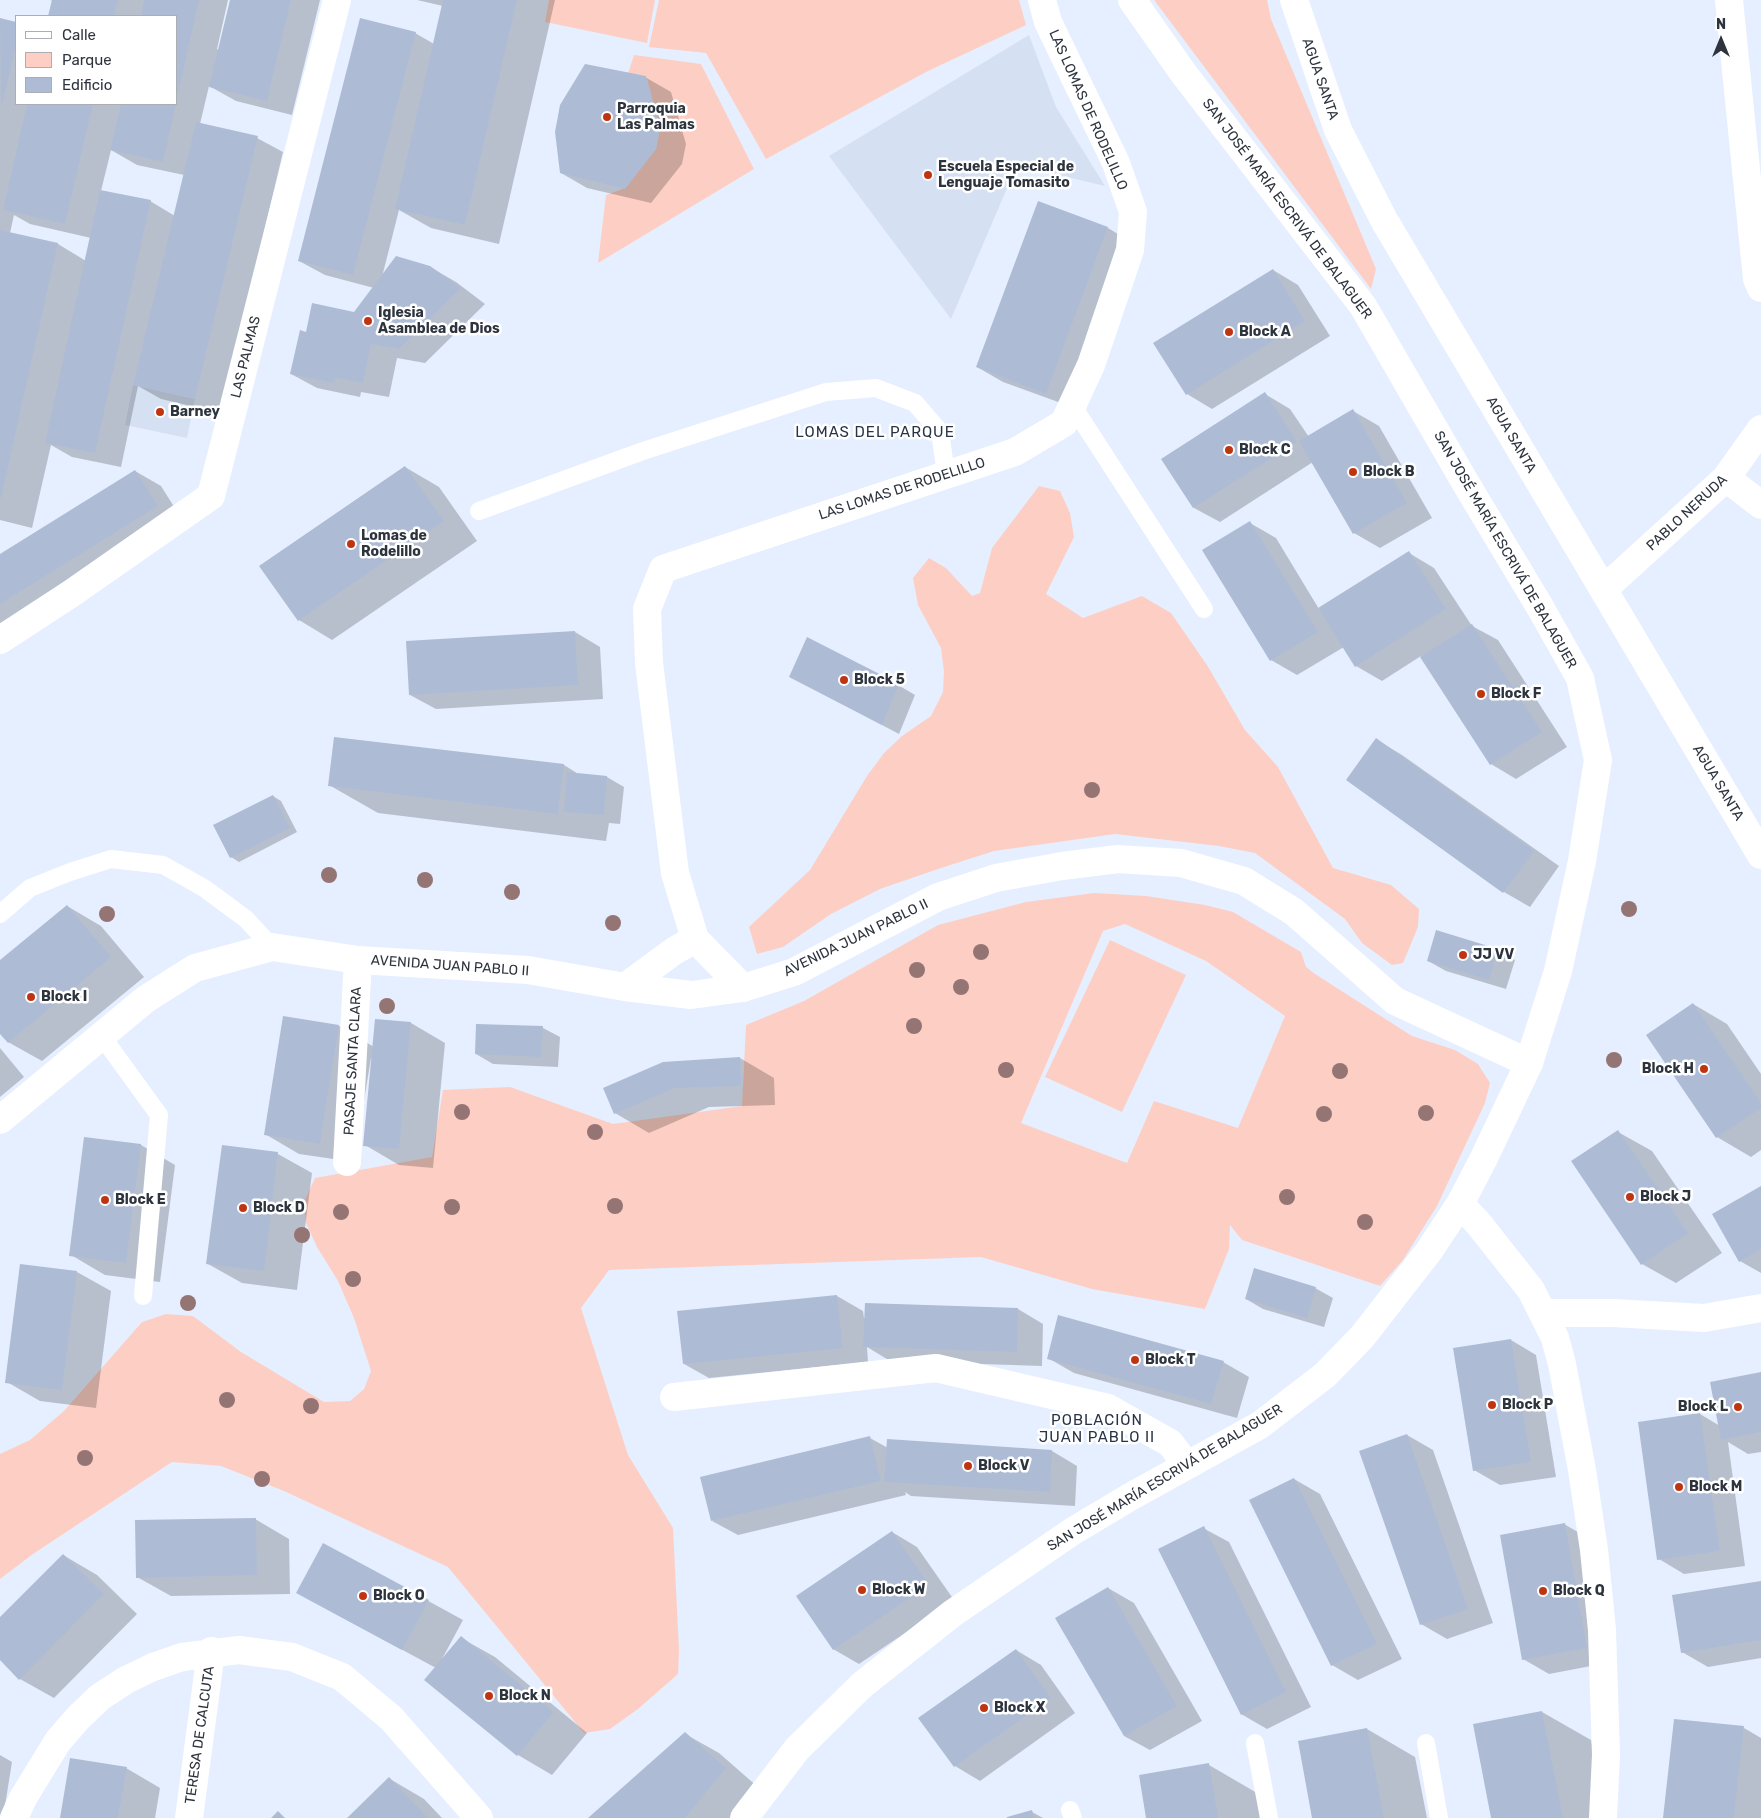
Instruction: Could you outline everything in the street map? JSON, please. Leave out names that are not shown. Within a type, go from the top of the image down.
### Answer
[{"type":"street","name":"LAS PALMAS","points":[[0,640],[103,572],[211,496],[337,0]]},
{"type":"street","name":"LAS LOMAS DE RODELILLO","points":[[743,988],[695,939],[675,873],[650,663],[646,609],[663,569],[1015,452],[1064,423],[1090,365],[1130,250],[1133,212],[1116,163],[1048,22],[1042,0]]},
{"type":"street","name":"SAN JOSÉ MARÍA ESCRIVÁ DE BALAGUER","points":[[744,1818],[798,1749],[862,1686],[896,1657],[953,1613],[1043,1551],[1130,1497],[1260,1425],[1325,1375],[1362,1337],[1430,1251],[1460,1204],[1529,1063],[1558,971],[1582,861],[1598,760],[1580,678],[1363,306],[1184,74],[1132,0]]},
{"type":"street","name":"AGUA SANTA","points":[[1294,0],[1338,130],[1384,220],[1761,855]]},
{"type":"street","points":[[1729,0],[1759,284]]},
{"type":"street","name":"PABLO NERUDA","points":[[1604,589],[1726,478],[1761,429]]},
{"type":"street","points":[[1726,478],[1761,505]]},
{"type":"street","name":"AVENIDA JUAN PABLO II","points":[[0,1120],[146,999],[195,968],[272,947],[358,960],[528,970],[625,987],[691,995],[743,988],[794,972],[938,898],[996,878],[1062,866],[1118,859],[1181,863],[1244,881],[1294,912],[1395,1001],[1529,1063]]},
{"type":"street","points":[[625,987],[674,951],[695,939]]},
{"type":"street","name":"PASAJE SANTA CLARA","points":[[347,1162],[358,960]]},
{"type":"street","points":[[1460,1204],[1515,1268],[1544,1314],[1555,1338],[1562,1364],[1582,1470],[1594,1550],[1605,1692],[1603,1818]]},
{"type":"street","points":[[1544,1314],[1614,1314],[1704,1318],[1761,1308]]},
{"type":"street","points":[[674,1397],[936,1368],[1108,1408],[1170,1443],[1187,1465]]},
{"type":"street","points":[[14,1818],[58,1740],[100,1697],[126,1680],[153,1667],[182,1657],[238,1650],[266,1652],[318,1666],[342,1677],[392,1718],[479,1818]]},
{"type":"street","name":"TERESA DE CALCUTA","points":[[189,1818],[211,1652]]},
{"type":"lane","points":[[479,511],[643,451],[826,392],[876,388],[915,403],[940,432],[946,474]]},
{"type":"lane","points":[[1072,405],[1204,609]]},
{"type":"lane","points":[[0,914],[30,888],[70,872],[111,859],[163,865],[204,888],[246,919],[272,947]]},
{"type":"lane","points":[[101,1035],[159,1115],[143,1296]]},
{"type":"lane","points":[[1255,1743],[1269,1818]]},
{"type":"lane","points":[[1426,1744],[1439,1818]]},
{"type":"shaded area","name":"Escuela Especial de Lenguaje Tomasito","points":[[1029,35],[1056,107],[1105,186],[1017,165],[951,319],[829,156]]},
{"type":"shaded area","name":"Barney","points":[[133,385],[195,399],[187,438],[125,425]]},
{"type":"green space","points":[[549,0],[655,0],[647,43],[545,22]]},
{"type":"green space","points":[[659,0],[1019,0],[1026,25],[926,72],[766,159],[706,53],[649,47]]},
{"type":"green space","points":[[1154,0],[1267,0],[1271,19],[1376,269],[1371,289]]},
{"type":"green space","points":[[634,55],[701,64],[754,169],[598,263],[606,195],[625,188],[656,149],[660,128],[646,76],[628,73]]},
{"type":"green space","points":[[1039,486],[1060,491],[1070,513],[1074,537],[1046,594],[1083,618],[1142,596],[1171,613],[1207,665],[1245,730],[1278,767],[1333,868],[1391,885],[1419,909],[1418,927],[1403,963],[1392,965],[1362,943],[1345,919],[1255,853],[1219,846],[1115,834],[994,851],[938,869],[880,889],[831,914],[783,947],[757,954],[749,927],[810,870],[867,776],[884,753],[902,736],[931,716],[943,692],[944,672],[941,648],[918,605],[913,578],[929,558],[946,568],[972,596],[980,593],[992,548]]},
{"type":"green space","points":[[1094,893],[1146,896],[1205,905],[1233,912],[1301,952],[1306,967],[1315,974],[1412,1036],[1455,1050],[1478,1064],[1490,1083],[1485,1103],[1437,1206],[1403,1260],[1380,1286],[1242,1240],[1230,1225],[1229,1249],[1205,1309],[1092,1289],[981,1257],[609,1270],[581,1308],[628,1455],[673,1528],[679,1650],[678,1674],[638,1709],[610,1729],[584,1733],[448,1567],[284,1491],[221,1466],[172,1462],[33,1554],[0,1579],[0,1454],[30,1440],[64,1411],[142,1322],[166,1314],[193,1316],[241,1352],[324,1402],[350,1401],[364,1389],[371,1371],[354,1318],[338,1281],[317,1247],[306,1223],[304,1202],[315,1178],[432,1157],[443,1090],[510,1087],[613,1124],[742,1106],[746,1025],[804,1001],[938,925],[1026,902]],"holes":[[[1125,924],[1206,961],[1285,1016],[1238,1128],[1154,1101],[1127,1163],[1021,1123],[1103,931]]]},
{"type":"green space","points":[[1110,940],[1186,975],[1122,1112],[1045,1077]]},
{"type":"building","points":[[52,0],[118,0],[114,15],[48,15]]},
{"type":"building","points":[[144,0],[199,0],[178,94],[178,15],[141,15]]},
{"type":"building","points":[[230,0],[291,0],[267,101],[209,87]]},
{"type":"building","points":[[443,0],[517,0],[465,225],[395,209]]},
{"type":"building","points":[[0,18],[15,22],[15,49],[1,110]]},
{"type":"building","points":[[360,18],[416,32],[353,275],[298,261]]},
{"type":"building","name":"Parroquia Las Palmas","points":[[585,64],[646,76],[660,128],[656,149],[625,189],[560,173],[555,132],[560,105]]},
{"type":"building","points":[[27,105],[93,105],[65,224],[3,210]]},
{"type":"building","points":[[121,105],[176,105],[163,162],[110,150]]},
{"type":"building","points":[[196,122],[258,136],[195,399],[133,385]]},
{"type":"building","points":[[100,190],[151,200],[95,453],[45,443]]},
{"type":"building","points":[[1038,201],[1108,227],[1046,394],[976,367]]},
{"type":"building","points":[[0,230],[58,243],[1,498],[0,498]]},
{"type":"building","name":"Iglesia Asamblea de Dios","points":[[396,256],[430,266],[461,288],[399,349],[371,344],[363,383],[336,378],[334,383],[290,374],[300,330],[306,332],[312,303],[354,312]]},
{"type":"building","name":"Block A","points":[[1273,269],[1305,321],[1186,395],[1153,343]]},
{"type":"building","name":"Block C","points":[[1265,392],[1297,442],[1193,508],[1161,459]]},
{"type":"building","name":"Block B","points":[[1353,409],[1407,503],[1353,534],[1299,441]]},
{"type":"building","name":"Lomas de Rodelillo","points":[[405,466],[444,521],[298,621],[259,566]]},
{"type":"building","points":[[135,470],[158,506],[0,604],[0,554]]},
{"type":"building","points":[[1250,521],[1318,632],[1270,661],[1202,550]]},
{"type":"building","points":[[1409,551],[1446,609],[1355,667],[1318,608]]},
{"type":"building","name":"Block F","points":[[1472,624],[1542,732],[1490,765],[1420,657]]},
{"type":"building","points":[[575,631],[578,685],[409,695],[406,641]]},
{"type":"building","name":"Block 5","points":[[807,637],[899,684],[882,725],[789,677]]},
{"type":"building","points":[[334,737],[564,764],[558,814],[328,786]]},
{"type":"building","points":[[1376,738],[1534,851],[1503,893],[1346,780]]},
{"type":"building","points":[[567,772],[607,776],[604,815],[564,812]]},
{"type":"building","points":[[273,795],[290,828],[230,858],[213,825]]},
{"type":"building","name":"Block I","points":[[67,905],[111,957],[8,1043],[0,1034],[0,960]]},
{"type":"building","name":"JJ VV","points":[[1436,930],[1498,949],[1489,980],[1427,961]]},
{"type":"building","name":"Block H","points":[[1693,1003],[1761,1103],[1761,1108],[1716,1138],[1646,1035]]},
{"type":"building","points":[[283,1016],[339,1025],[320,1144],[264,1135]]},
{"type":"building","points":[[375,1019],[411,1022],[399,1149],[363,1146]]},
{"type":"building","points":[[476,1024],[543,1026],[541,1057],[475,1054]]},
{"type":"building","points":[[740,1057],[741,1086],[675,1088],[614,1114],[603,1088],[663,1062]]},
{"type":"building","name":"Block J","points":[[1618,1130],[1688,1233],[1641,1265],[1571,1161]]},
{"type":"building","name":"Block E","points":[[84,1137],[141,1144],[126,1263],[69,1256]]},
{"type":"building","name":"Block D","points":[[222,1145],[278,1152],[264,1271],[206,1264]]},
{"type":"building","points":[[1761,1186],[1761,1249],[1739,1262],[1712,1214]]},
{"type":"building","points":[[20,1264],[77,1271],[62,1390],[5,1383]]},
{"type":"building","points":[[1254,1268],[1316,1287],[1307,1318],[1245,1299]]},
{"type":"building","points":[[837,1295],[843,1348],[683,1364],[677,1311]]},
{"type":"building","points":[[865,1303],[1018,1308],[1017,1352],[863,1347]]},
{"type":"building","name":"Block T","points":[[1058,1315],[1224,1361],[1211,1404],[1047,1359]]},
{"type":"building","name":"Block P","points":[[1511,1339],[1531,1462],[1473,1471],[1453,1348]]},
{"type":"building","name":"Block L","points":[[1761,1372],[1761,1432],[1721,1440],[1710,1382]]},
{"type":"building","name":"Block M","points":[[1700,1413],[1720,1551],[1657,1560],[1638,1422]]},
{"type":"building","points":[[1407,1434],[1468,1609],[1420,1625],[1359,1451]]},
{"type":"building","points":[[870,1436],[881,1481],[711,1521],[700,1477]]},
{"type":"building","name":"Block V","points":[[887,1439],[1052,1450],[1050,1492],[884,1482]]},
{"type":"building","points":[[1294,1478],[1377,1644],[1331,1666],[1249,1500]]},
{"type":"building","points":[[256,1518],[257,1575],[136,1578],[135,1520]]},
{"type":"building","name":"Block Q","points":[[1565,1523],[1587,1648],[1522,1660],[1500,1535]]},
{"type":"building","points":[[1204,1526],[1286,1692],[1241,1715],[1158,1549]]},
{"type":"building","name":"Block W","points":[[892,1531],[929,1585],[833,1650],[796,1596]]},
{"type":"building","name":"Block O","points":[[323,1543],[429,1600],[402,1650],[296,1593]]},
{"type":"building","points":[[63,1554],[104,1594],[19,1680],[0,1660],[0,1617]]},
{"type":"building","points":[[1761,1581],[1761,1640],[1681,1653],[1672,1595]]},
{"type":"building","points":[[1108,1587],[1177,1706],[1124,1736],[1055,1618]]},
{"type":"building","name":"Block N","points":[[461,1636],[554,1712],[517,1756],[424,1680]]},
{"type":"building","name":"Block X","points":[[1016,1649],[1051,1698],[954,1767],[918,1718]]},
{"type":"building","points":[[1542,1711],[1563,1818],[1491,1818],[1473,1724]]},
{"type":"building","points":[[1674,1719],[1744,1726],[1734,1818],[1663,1818]]},
{"type":"building","points":[[1367,1728],[1384,1818],[1312,1818],[1298,1741]]},
{"type":"building","points":[[685,1732],[726,1768],[685,1818],[588,1818]]},
{"type":"building","points":[[70,1758],[127,1767],[118,1818],[60,1818]]},
{"type":"building","points":[[1209,1763],[1218,1818],[1146,1818],[1139,1775]]},
{"type":"building","points":[[389,1777],[428,1818],[347,1818]]},
{"type":"building","points":[[1032,1810],[1034,1818],[1007,1818],[1007,1817]]},
{"type":"building","points":[[278,1811],[285,1818],[271,1818]]},
{"type":"place","name":"Parroquia Las Palmas","points":[[607,117]]},
{"type":"place","name":"Escuela Especial de Lenguaje Tomasito","points":[[928,175]]},
{"type":"place","name":"Iglesia Asamblea de Dios","points":[[368,321]]},
{"type":"place","name":"Block A","points":[[1229,332]]},
{"type":"place","name":"Barney","points":[[160,412]]},
{"type":"place","name":"Block C","points":[[1229,450]]},
{"type":"place","name":"Block B","points":[[1353,472]]},
{"type":"place","name":"Lomas de Rodelillo","points":[[351,544]]},
{"type":"place","name":"Block 5","points":[[844,680]]},
{"type":"place","name":"Block F","points":[[1481,694]]},
{"type":"place","name":"JJ VV","points":[[1463,955]]},
{"type":"place","name":"Block I","points":[[31,997]]},
{"type":"place","name":"Block H","points":[[1704,1069]]},
{"type":"place","name":"Block J","points":[[1630,1197]]},
{"type":"place","name":"Block E","points":[[105,1200]]},
{"type":"place","name":"Block D","points":[[243,1208]]},
{"type":"place","name":"Block T","points":[[1135,1360]]},
{"type":"place","name":"Block P","points":[[1492,1405]]},
{"type":"place","name":"Block L","points":[[1738,1407]]},
{"type":"place","name":"Block V","points":[[968,1466]]},
{"type":"place","name":"Block M","points":[[1679,1487]]},
{"type":"place","name":"Block W","points":[[862,1590]]},
{"type":"place","name":"Block Q","points":[[1543,1591]]},
{"type":"place","name":"Block O","points":[[363,1596]]},
{"type":"place","name":"Block N","points":[[489,1696]]},
{"type":"place","name":"Block X","points":[[984,1708]]},
{"type":"district","name":"LOMAS DEL PARQUE","points":[[875,433]]},
{"type":"district","name":"POBLACIÓN JUAN PABLO II","points":[[1097,1430]]}]
